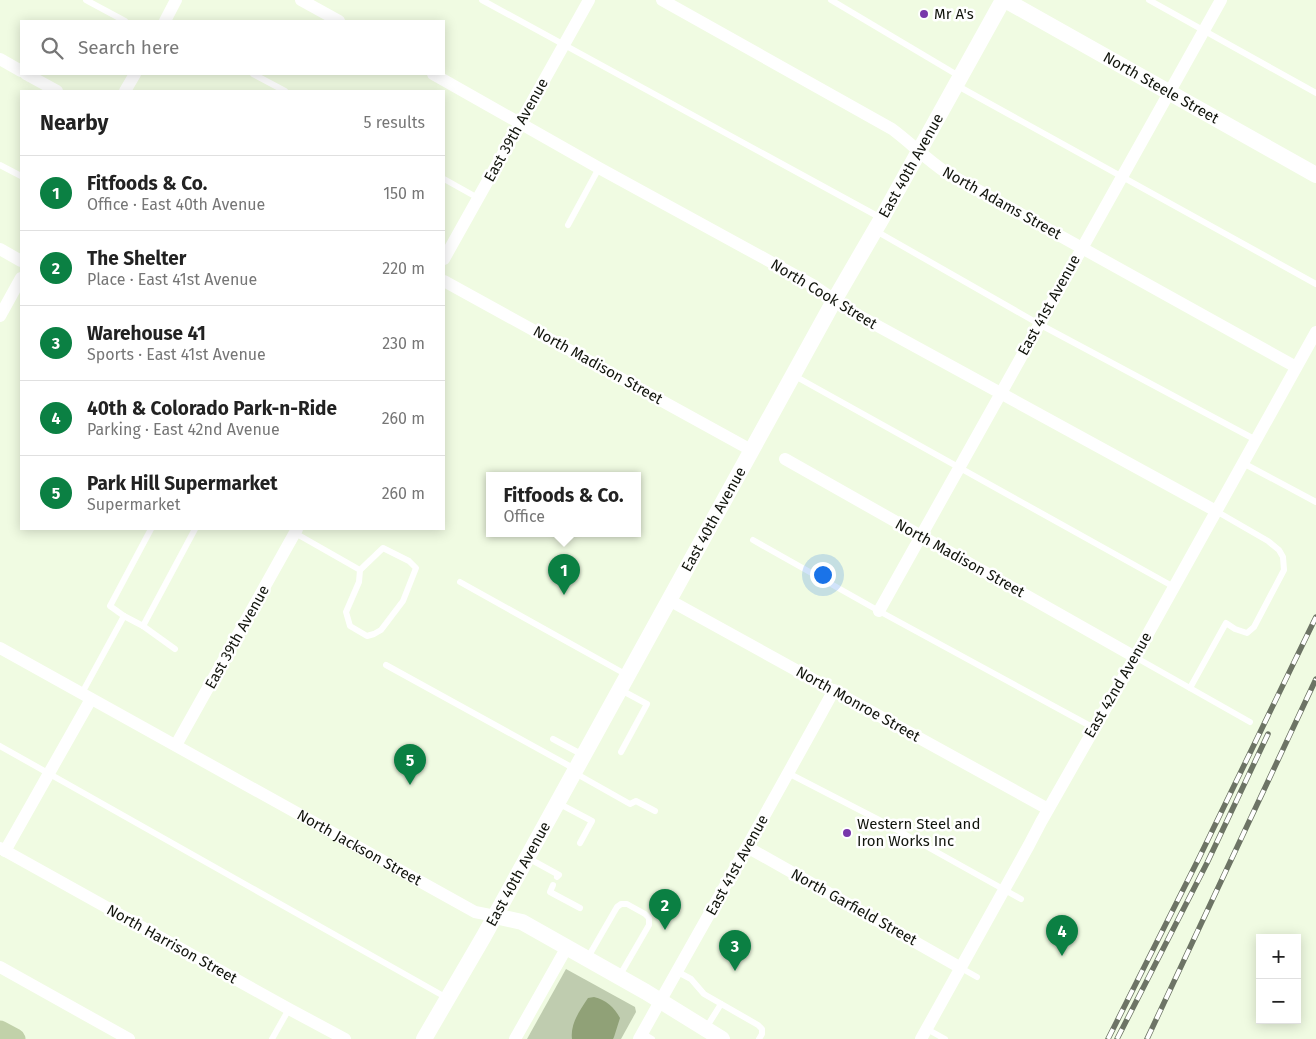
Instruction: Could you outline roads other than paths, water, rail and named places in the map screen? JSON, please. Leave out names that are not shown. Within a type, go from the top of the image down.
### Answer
[{"type":"main road","points":[[0,1030],[15,1039]]},
{"type":"street","points":[[166,20],[176,0]]},
{"type":"street","points":[[301,0],[337,20]]},
{"type":"street","name":"East 39th Avenue","points":[[445,257],[589,0]]},
{"type":"street","name":"North Adams Street","points":[[662,0],[892,129],[929,161],[947,173],[1296,367]]},
{"type":"street","name":"East 40th Avenue","points":[[424,1039],[495,916],[834,299],[879,225],[1004,0]]},
{"type":"street","name":"North Steele Street","points":[[1004,0],[1316,175]]},
{"type":"street","name":"East 41st Avenue","points":[[878,611],[1220,0]]},
{"type":"street","points":[[0,59],[20,70]]},
{"type":"street","points":[[28,75],[55,90]]},
{"type":"street","points":[[126,90],[134,75]]},
{"type":"street","name":"North Cook Street","points":[[435,75],[599,168],[811,284],[854,313],[1216,512]]},
{"type":"street","points":[[0,250],[20,260]]},
{"type":"street","points":[[0,316],[20,280]]},
{"type":"street","name":"North Madison Street","points":[[445,282],[751,450]]},
{"type":"street","name":"East 42nd Avenue","points":[[924,1034],[1084,744],[1135,657],[1316,332]]},
{"type":"street","name":"North Madison Street","points":[[785,459],[1135,657]]},
{"type":"street","name":"East 39th Avenue","points":[[176,745],[296,531]]},
{"type":"street","name":"North Monroe Street","points":[[669,600],[1048,809]]},
{"type":"street","name":"North Jackson Street","points":[[0,648],[475,912],[522,922],[620,976],[722,1039]]},
{"type":"street","name":"East 41st Avenue","points":[[645,1037],[660,1001],[676,971],[708,918],[834,690]]},
{"type":"street","points":[[3,850],[49,773],[86,696]]},
{"type":"street","name":"North Garfield Street","points":[[747,847],[961,968]]},
{"type":"street","name":"North Harrison Street","points":[[3,850],[344,1039]]},
{"type":"street","points":[[515,1039],[567,947]]},
{"type":"street","points":[[0,968],[129,1039]]},
{"type":"lane","points":[[86,0],[123,20]]},
{"type":"lane","points":[[482,0],[564,44],[879,225],[1039,324],[1256,440]]},
{"type":"lane","points":[[831,0],[958,81],[1122,176],[1316,284]]},
{"type":"lane","points":[[1149,0],[1316,93]]},
{"type":"lane","points":[[255,75],[283,90]]},
{"type":"lane","points":[[0,165],[20,175]]},
{"type":"lane","points":[[568,225],[599,168]]},
{"type":"lane","points":[[445,180],[478,198]]},
{"type":"lane","points":[[793,375],[1174,587]]},
{"type":"lane","points":[[1243,463],[1316,502]]},
{"type":"lane","points":[[1190,688],[1226,623],[1235,629],[1247,633],[1254,627],[1284,570],[1283,557],[1279,550],[1268,541],[1216,512]]},
{"type":"lane","points":[[150,530],[110,606],[176,649]]},
{"type":"lane","points":[[143,626],[194,530]]},
{"type":"lane","points":[[296,531],[360,570]]},
{"type":"lane","points":[[753,540],[878,611],[1094,728]]},
{"type":"lane","points":[[383,548],[409,561],[416,568],[403,601],[381,630],[367,636],[350,626],[346,612],[359,582],[360,570],[383,548]]},
{"type":"lane","points":[[460,582],[623,682],[646,704],[621,752]]},
{"type":"lane","points":[[86,696],[124,616]]},
{"type":"lane","points":[[1135,657],[1250,722]]},
{"type":"lane","points":[[386,665],[577,766],[630,804],[636,801],[655,811]]},
{"type":"lane","points":[[553,739],[577,766]]},
{"type":"lane","points":[[0,746],[447,998]]},
{"type":"lane","points":[[788,773],[1021,899]]},
{"type":"lane","points":[[557,802],[592,821],[580,843]]},
{"type":"lane","points":[[526,858],[559,875],[558,877]]},
{"type":"lane","points":[[553,885],[550,892],[580,908]]},
{"type":"lane","points":[[588,959],[616,907],[621,904],[627,904],[645,914],[649,918],[649,925],[620,976]]},
{"type":"lane","points":[[961,968],[978,977]]},
{"type":"lane","points":[[676,971],[691,979],[704,994],[758,1025],[762,1029],[759,1039]]},
{"type":"lane","points":[[706,1029],[721,1004]]},
{"type":"lane","points":[[272,1039],[289,1009]]},
{"type":"lane","points":[[924,1034],[945,1039]]},
{"type":"railway","points":[[1108,1039],[1199,858],[1316,617]]},
{"type":"railway","points":[[1147,1039],[1316,679]]},
{"type":"railway","points":[[1117,1039],[1207,863],[1268,734]]},
{"type":"place","name":"Mr A's","points":[[924,14]]},
{"type":"place","name":"Fitfoods & Co.","points":[[564,595]]},
{"type":"place","name":"Park Hill Supermarket","points":[[410,785]]},
{"type":"place","name":"Western Steel and Iron Works Inc","points":[[847,833]]},
{"type":"place","name":"The Shelter","points":[[665,930]]},
{"type":"place","name":"40th & Colorado Park-n-Ride","points":[[1062,956]]},
{"type":"place","name":"Warehouse 41","points":[[735,971]]}]
